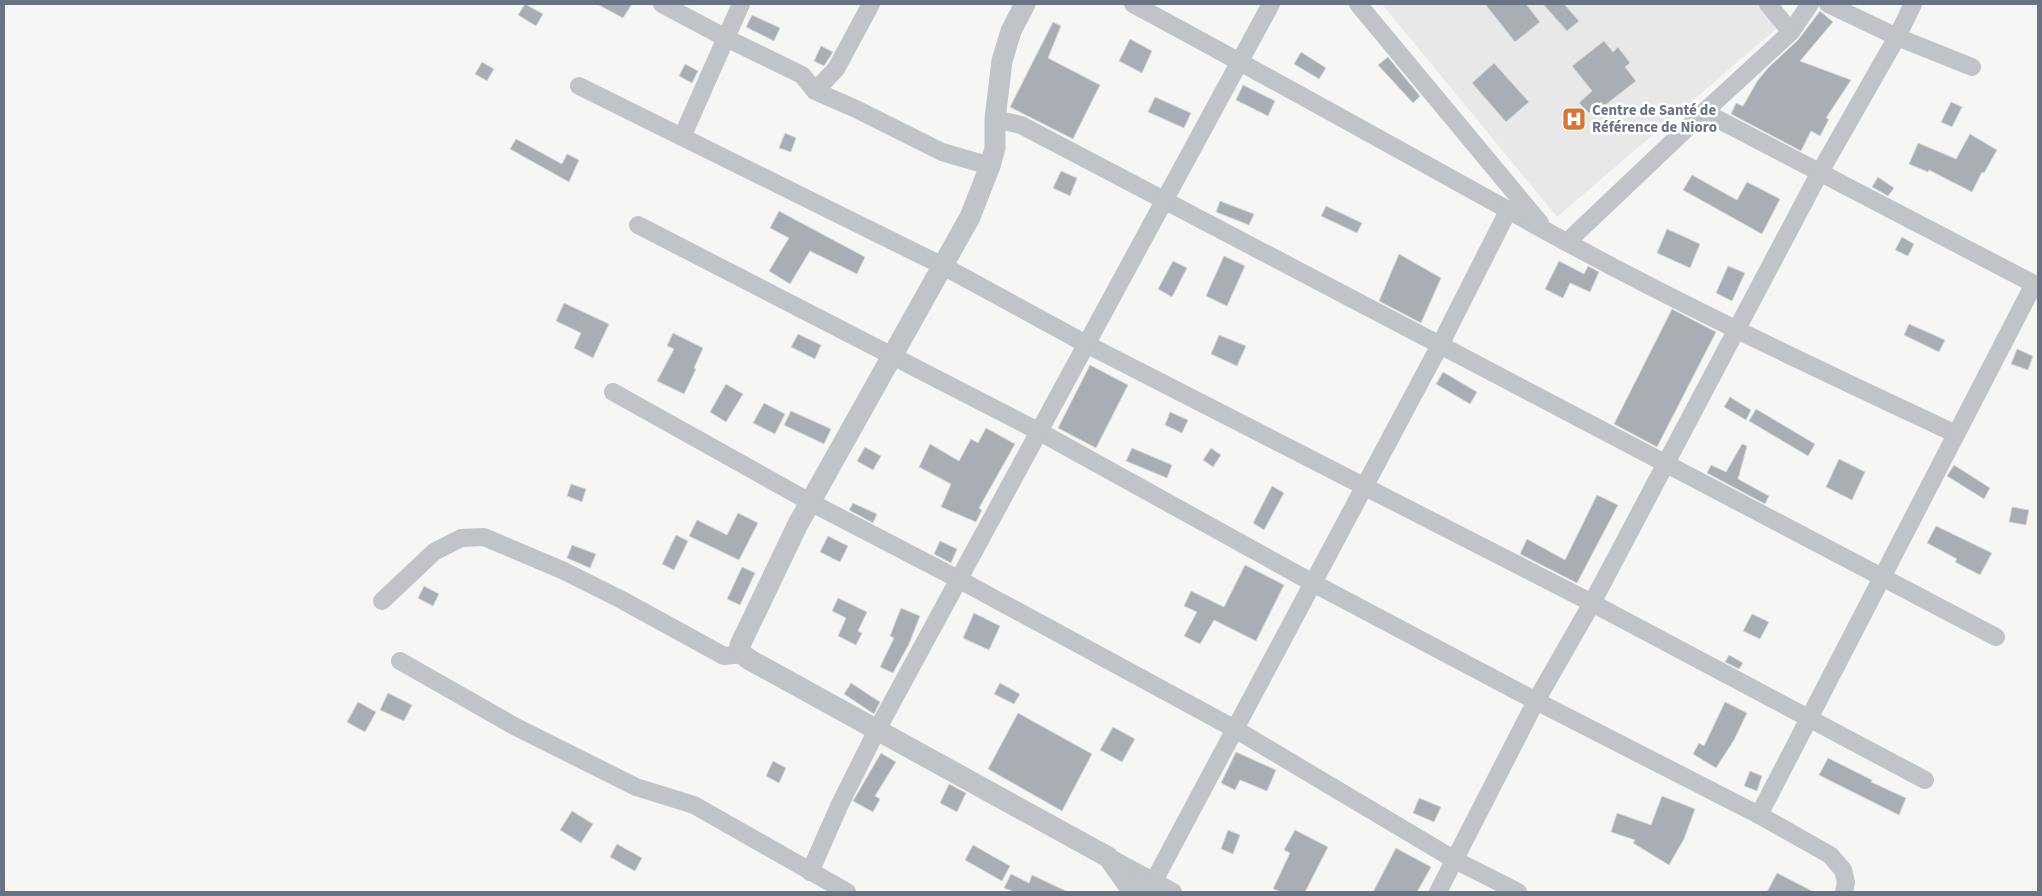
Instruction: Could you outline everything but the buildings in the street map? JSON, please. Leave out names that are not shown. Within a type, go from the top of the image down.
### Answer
[{"type":"street","points":[[662,4],[802,75],[815,91],[856,108],[942,152],[990,166]]},
{"type":"street","points":[[682,137],[741,4]]},
{"type":"street","points":[[815,91],[836,69],[871,4]]},
{"type":"street","points":[[1025,4],[1011,31],[1002,61],[995,118],[995,148],[970,218],[810,502],[740,645],[742,654],[750,660],[1108,857],[1150,887],[1173,892]]},
{"type":"street","points":[[1133,4],[1508,209],[1546,232],[1735,330],[1956,434]]},
{"type":"street","points":[[810,872],[840,804],[877,730],[1272,4]]},
{"type":"street","points":[[1358,4],[1546,232]]},
{"type":"street","points":[[1768,4],[1791,32]]},
{"type":"street","points":[[1567,242],[1791,32],[1810,4]]},
{"type":"street","points":[[1828,4],[1897,37],[1972,67]]},
{"type":"street","points":[[1438,892],[1536,701],[1592,603],[1735,330],[1820,172],[1897,37],[1913,4]]},
{"type":"street","points":[[579,86],[943,266],[1088,345],[1592,603],[1925,780]]},
{"type":"street","points":[[1704,112],[2034,284],[1759,815]]},
{"type":"street","points":[[995,118],[1022,126],[1996,637]]},
{"type":"street","points":[[1150,887],[1440,345],[1508,209]]},
{"type":"street","points":[[638,225],[1040,432],[1313,583],[1536,701],[1759,815],[1830,855],[1843,870],[1846,882],[1844,892]]},
{"type":"street","points":[[613,392],[810,502],[960,580],[1235,729],[1455,860],[1518,892]]},
{"type":"street","points":[[382,601],[434,552],[461,538],[484,537],[562,570],[622,600],[724,656],[742,654]]},
{"type":"street","points":[[400,661],[514,726],[636,786],[694,805],[847,892]]},
{"type":"street","points":[[1108,857],[1133,892]]},
{"type":"shaded area","name":"Centre de Santé de Référence de Nioro","points":[[1382,4],[1769,4],[1784,22],[1557,217]]},
{"type":"place","name":"Centre de Santé de Référence de Nioro","points":[[1574,119]]}]
